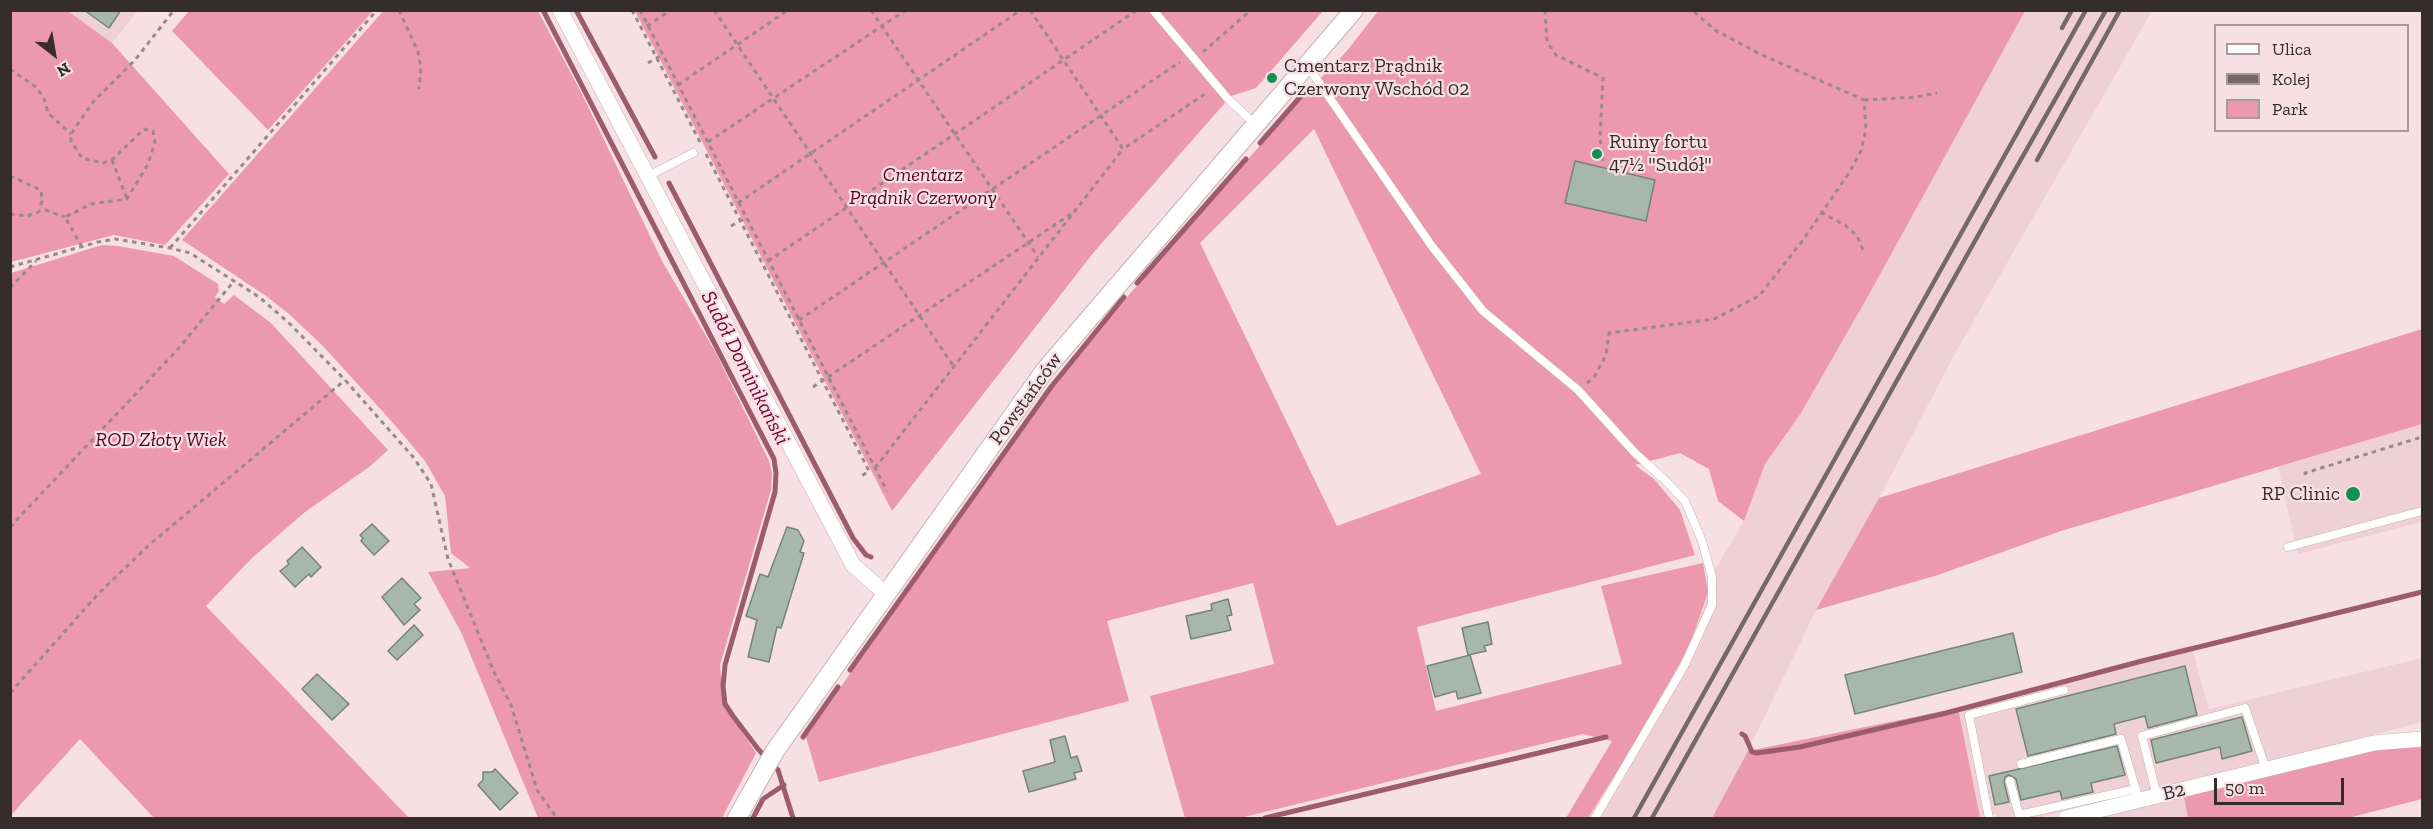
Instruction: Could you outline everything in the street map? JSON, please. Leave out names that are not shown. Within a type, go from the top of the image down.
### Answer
[{"type":"street","points":[[560,10],[853,565],[886,594]]},
{"type":"street","name":"Powstańców","points":[[737,819],[775,751],[1045,370],[1354,10]]},
{"type":"street","name":"B2","points":[[2066,819],[2138,795],[2157,796],[2374,742],[2422,739]]},
{"type":"lane","points":[[1153,10],[1217,86],[1256,125]]},
{"type":"lane","points":[[1307,65],[1431,245],[1483,310],[1578,390],[1635,453],[1684,501],[1702,541],[1712,577],[1712,605],[1684,666],[1595,819]]},
{"type":"lane","points":[[648,176],[693,153]]},
{"type":"lane","points":[[2288,547],[2422,511]]},
{"type":"lane","points":[[1989,819],[1969,715],[2064,690]]},
{"type":"lane","points":[[2157,796],[2142,736],[2245,708],[2266,769]]},
{"type":"lane","points":[[2010,781],[2019,815],[2138,795],[2121,739],[2021,764]]},
{"type":"path","points":[[64,217],[91,204],[126,199],[148,164],[155,142],[153,132],[149,129],[140,132],[112,160],[103,163],[82,158],[71,141],[71,134],[93,102],[135,60],[174,10]]},
{"type":"path","points":[[170,248],[377,10]]},
{"type":"path","points":[[399,10],[418,52],[421,68],[419,89]]},
{"type":"path","points":[[632,10],[868,471],[860,477]]},
{"type":"path","points":[[640,10],[887,491]]},
{"type":"path","points":[[647,26],[671,10]]},
{"type":"path","points":[[714,10],[954,367]]},
{"type":"path","points":[[678,85],[788,10]]},
{"type":"path","points":[[871,10],[1038,257]]},
{"type":"path","points":[[708,142],[906,10]]},
{"type":"path","points":[[738,203],[1021,10]]},
{"type":"path","points":[[1030,10],[1123,149]]},
{"type":"path","points":[[768,261],[1137,10]]},
{"type":"path","points":[[799,320],[1101,115],[1193,57],[1251,10]]},
{"type":"path","points":[[1545,10],[1547,42],[1556,55],[1603,78],[1600,138],[1603,160]]},
{"type":"path","points":[[1692,10],[1715,30],[1760,54],[1864,100],[1917,97],[1937,93]]},
{"type":"path","points":[[648,63],[662,55]]},
{"type":"path","points":[[10,69],[36,87],[44,98],[48,113],[71,134]]},
{"type":"path","points":[[875,468],[1123,149],[1217,86]]},
{"type":"path","points":[[1578,390],[1594,377],[1606,355],[1609,333],[1714,319],[1759,296],[1803,240],[1849,173],[1860,151],[1866,129],[1864,100]]},
{"type":"path","points":[[112,160],[126,199]]},
{"type":"path","points":[[10,177],[41,190],[42,201],[39,210]]},
{"type":"path","points":[[10,214],[27,216],[39,210],[45,210],[64,217],[82,246]]},
{"type":"path","points":[[1821,212],[1846,226],[1857,236],[1863,250]]},
{"type":"path","points":[[813,387],[1074,213]]},
{"type":"path","points":[[731,226],[746,218]]},
{"type":"path","points":[[10,267],[115,239],[170,248],[190,253],[259,297],[288,322],[345,380],[414,458],[431,484],[448,559],[494,672],[511,705],[537,790],[557,819]]},
{"type":"path","points":[[10,288],[37,260]]},
{"type":"path","points":[[10,527],[178,348],[234,281]]},
{"type":"path","points":[[10,693],[99,593],[148,546],[345,380]]},
{"type":"path","points":[[2306,475],[2305,473],[2346,463],[2390,445],[2422,437]]},
{"type":"shaded area","points":[[68,11],[138,11],[112,43]]},
{"type":"shaded area","points":[[2025,11],[2152,11],[1957,350],[1879,498],[1816,610],[1748,751],[1712,818],[1588,818],[1632,749],[1612,741],[1744,521],[1765,464],[1801,413]]},
{"type":"shaded area","name":"RP Clinic","points":[[2422,424],[2422,522],[2298,554],[2278,467]]},
{"type":"shaded area","points":[[2191,645],[2209,709],[2422,658],[2422,722],[2270,762],[2038,818],[1997,818],[1996,814],[1980,817],[1958,708]]},
{"type":"shaded area","points":[[2183,793],[2188,818],[2083,818]]},
{"type":"green space","points":[[11,10],[68,11],[112,43],[229,174],[165,245],[114,235],[11,262]]},
{"type":"green space","points":[[190,10],[373,11],[268,130],[172,31]]},
{"type":"green space","points":[[384,10],[538,11],[583,96],[662,261],[716,353],[769,461],[772,473],[771,490],[720,665],[723,704],[756,753],[722,818],[538,818],[461,632],[428,572],[470,568],[451,553],[445,496],[425,461],[322,345],[289,314],[182,240]]},
{"type":"green space","name":"Cmentarz Prądnik Czerwony","points":[[635,11],[1323,11],[1256,88],[1231,96],[1094,252],[892,511]]},
{"type":"green space","points":[[1378,11],[2025,11],[1801,413],[1765,464],[1744,521],[1718,501],[1709,469],[1680,453],[1635,465],[1654,479],[1680,510],[1695,555],[1417,627],[1436,711],[1622,664],[1601,586],[1703,563],[1708,592],[1689,647],[1632,748],[1588,818],[1566,818],[1612,741],[1583,734],[1240,818],[1185,818],[1150,696],[1274,664],[1253,583],[1107,621],[1129,701],[819,782],[806,737],[1055,379],[1307,92],[1346,52]],"holes":[[[1314,129],[1481,474],[1337,526],[1200,243]]]},
{"type":"green space","name":"ROD Złoty Wiek","points":[[102,245],[174,256],[218,284],[219,291],[215,297],[224,304],[234,295],[271,323],[388,450],[369,467],[305,512],[252,558],[206,606],[409,818],[154,818],[80,739],[11,815],[11,273]]},
{"type":"green space","points":[[2422,329],[2422,424],[2061,531],[1938,575],[1816,610],[1879,498]]},
{"type":"green space","points":[[1958,708],[1980,817],[1712,818],[1748,751]]},
{"type":"green space","points":[[2422,747],[2422,799],[2348,818],[2188,818],[2183,793],[2375,749]]},
{"type":"building","points":[[84,10],[121,10],[109,28]]},
{"type":"building","points":[[1575,161],[1655,180],[1646,221],[1565,203]]},
{"type":"building","points":[[372,524],[389,541],[374,555],[361,541],[363,538],[360,535]]},
{"type":"building","points":[[787,527],[798,530],[804,541],[800,552],[804,553],[781,628],[777,627],[769,662],[748,657],[757,620],[746,616],[760,574],[768,577]]},
{"type":"building","points":[[302,547],[321,567],[311,577],[309,574],[295,587],[280,571],[289,564],[287,561]]},
{"type":"building","points":[[402,578],[421,598],[414,604],[420,610],[404,625],[382,597]]},
{"type":"building","points":[[1228,599],[1232,615],[1227,616],[1231,630],[1191,639],[1186,616],[1212,610],[1211,604]]},
{"type":"building","points":[[1488,622],[1492,644],[1484,646],[1486,651],[1468,655],[1462,628]]},
{"type":"building","points":[[414,625],[423,635],[397,660],[388,651]]},
{"type":"building","points":[[2013,633],[2022,672],[1855,714],[1845,675]]},
{"type":"building","points":[[1470,655],[1481,693],[1458,699],[1456,691],[1435,697],[1427,666]]},
{"type":"building","points":[[2185,666],[2197,715],[2148,728],[2145,716],[2114,724],[2116,734],[2028,756],[2016,709]]},
{"type":"building","points":[[317,674],[349,704],[332,720],[302,689]]},
{"type":"building","points":[[2242,717],[2252,751],[2222,759],[2220,747],[2156,763],[2151,740]]},
{"type":"building","points":[[1065,736],[1071,758],[1077,756],[1082,771],[1074,773],[1076,779],[1029,792],[1023,771],[1055,762],[1050,740]]},
{"type":"building","points":[[2117,746],[2125,775],[2091,783],[2093,792],[2062,799],[2060,791],[2021,800],[2016,779],[2009,775],[2005,777],[2004,782],[2009,802],[1995,805],[1989,776]]},
{"type":"building","points":[[495,769],[518,793],[500,810],[478,785],[483,780],[483,772],[492,772]]},
{"type":"waterway","name":"Sudół Dominikański","points":[[543,10],[774,459],[775,492],[725,665],[723,686],[725,704],[758,749],[778,770],[793,818]]},
{"type":"waterway","points":[[576,10],[655,157]]},
{"type":"waterway","points":[[1260,143],[1301,96]]},
{"type":"waterway","points":[[1137,283],[1246,159]]},
{"type":"waterway","points":[[669,183],[853,538],[866,555],[871,557]]},
{"type":"waterway","points":[[850,670],[1051,387],[1124,297]]},
{"type":"waterway","points":[[1742,734],[1752,752],[1800,747],[1946,713],[2142,661],[2422,592]]},
{"type":"waterway","points":[[803,737],[838,687]]},
{"type":"waterway","points":[[1265,818],[1606,737]]},
{"type":"waterway","points":[[753,818],[763,799],[784,785]]},
{"type":"railway","points":[[2062,28],[2072,10]]},
{"type":"railway","points":[[1634,818],[2086,10]]},
{"type":"railway","points":[[1652,818],[2106,10]]},
{"type":"railway","points":[[2037,160],[2120,10]]},
{"type":"place","name":"Cmentarz Prądnik Czerwony Wschód 02","points":[[1272,78]]},
{"type":"place","name":"Ruiny fortu 47½ \"Sudół\"","points":[[1597,154]]},
{"type":"place","name":"RP Clinic","points":[[2353,494]]}]
